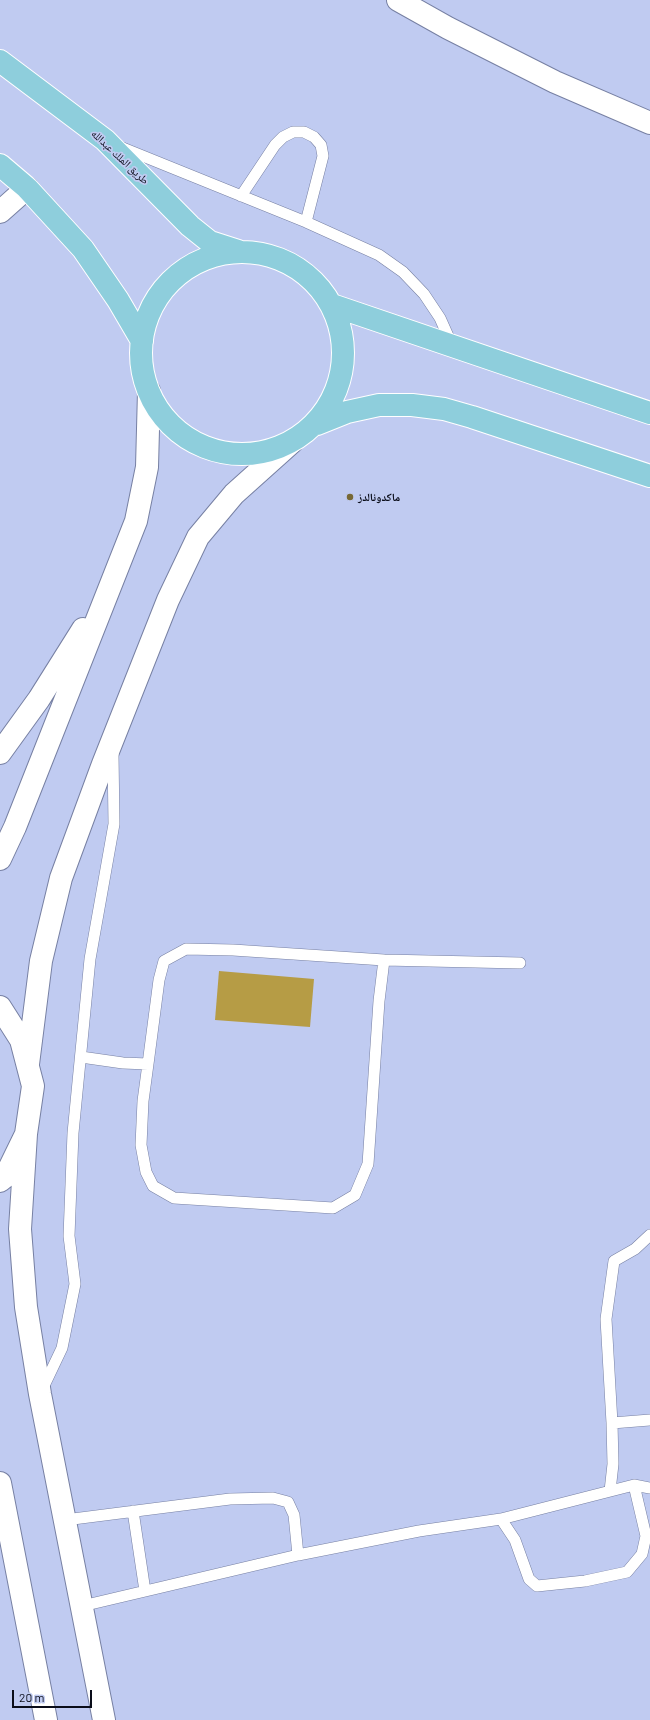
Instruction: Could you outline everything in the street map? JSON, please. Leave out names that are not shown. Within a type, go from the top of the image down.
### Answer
[{"type":"main road","name":"طريق الملك عبدالله","points":[[0,61],[105,140],[190,226],[210,242],[239,251]]},
{"type":"main road","points":[[0,165],[26,188],[83,249],[118,300],[142,341]]},
{"type":"main road","points":[[317,424],[334,396],[343,366],[342,334],[332,305],[315,282],[293,264],[267,254],[239,251],[209,257],[182,270],[161,292],[147,319],[141,348],[144,378],[156,407],[176,431],[203,447],[232,454],[263,453],[292,442],[317,424],[347,412],[379,406],[412,404],[444,409],[472,417],[650,476]]},
{"type":"main road","points":[[332,305],[650,412]]},
{"type":"street","points":[[398,0],[448,28],[555,82],[650,123]]},
{"type":"street","points":[[0,212],[26,188]]},
{"type":"street","points":[[0,859],[15,827],[136,521],[147,468],[150,391]]},
{"type":"street","points":[[28,1064],[41,961],[61,878],[113,738],[168,600],[198,537],[234,494],[292,442]]},
{"type":"street","points":[[0,753],[39,698],[112,584]]},
{"type":"street","points":[[0,1007],[21,1040],[33,1086],[26,1134],[20,1229],[26,1306],[40,1394],[104,1720]]},
{"type":"street","points":[[0,1181],[5,1176],[26,1134]]},
{"type":"street","points":[[0,1483],[46,1720]]},
{"type":"street","points":[[0,1556],[35,1661]]},
{"type":"lane","points":[[241,196],[275,145],[283,137],[293,132],[304,132],[314,137],[321,146],[323,156],[306,222]]},
{"type":"lane","points":[[105,140],[306,222],[379,255],[403,272],[424,294],[440,318],[452,346]]},
{"type":"lane","points":[[40,1394],[62,1348],[75,1284],[69,1236],[73,1133],[90,959],[114,824],[113,738]]},
{"type":"lane","points":[[384,960],[379,1002],[368,1164],[355,1196],[333,1208],[174,1198],[153,1186],[146,1172],[141,1145],[143,1101],[159,980],[164,961],[186,949],[233,950],[384,960],[520,963]]},
{"type":"lane","points":[[81,1057],[122,1063],[148,1064]]},
{"type":"lane","points":[[610,1491],[613,1464],[606,1318],[614,1261],[635,1249],[650,1235]]},
{"type":"lane","points":[[612,1423],[650,1420]]},
{"type":"lane","points":[[501,1519],[515,1540],[529,1579],[537,1586],[585,1581],[627,1572],[642,1554],[646,1536],[634,1485]]},
{"type":"lane","points":[[82,1606],[298,1555],[419,1530],[501,1519],[634,1485],[650,1488]]},
{"type":"lane","points":[[65,1520],[230,1499],[273,1498],[288,1502],[294,1516],[298,1555]]},
{"type":"lane","points":[[133,1511],[145,1591]]},
{"type":"shaded area","points":[[219,971],[314,979],[310,1027],[215,1020]]},
{"type":"place","name":"ماكدونالدز","points":[[350,497]]}]
